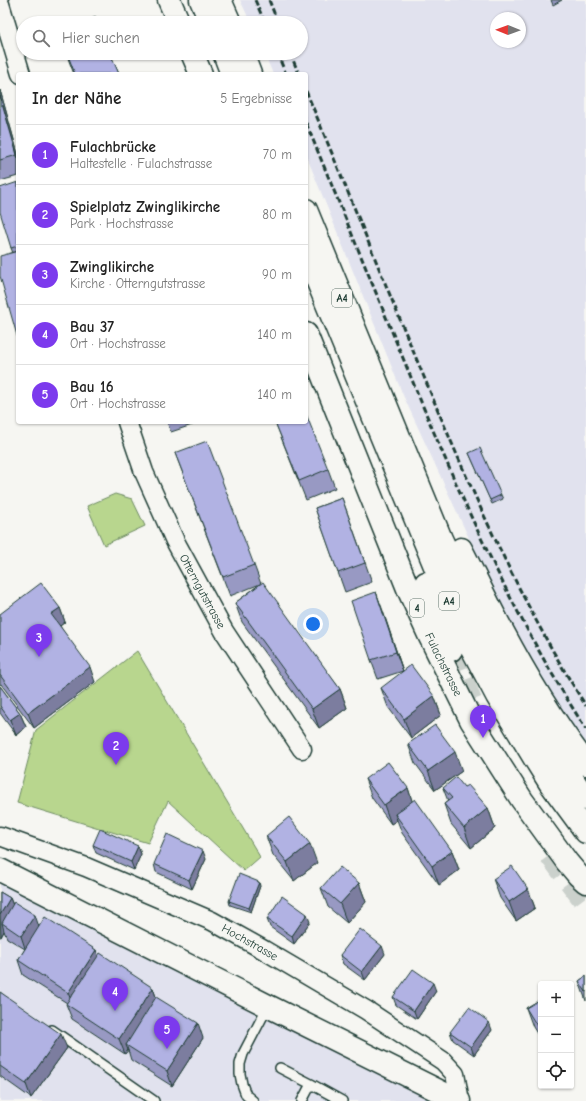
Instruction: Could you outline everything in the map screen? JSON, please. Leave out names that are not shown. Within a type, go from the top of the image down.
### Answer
[{"type":"main road","points":[[169,0],[176,16]]},
{"type":"main road","points":[[201,0],[208,16]]},
{"type":"main road","points":[[220,0],[227,16]]},
{"type":"main road","points":[[195,60],[200,72]]},
{"type":"main road","points":[[227,60],[231,72]]},
{"type":"main road","points":[[245,60],[249,72]]},
{"type":"main road","name":"A4","points":[[308,215],[441,538],[480,623],[540,732],[586,799]]},
{"type":"main road","name":"A4","points":[[308,258],[458,622],[497,696],[531,753],[554,789],[586,832]]},
{"type":"main road","name":"Fulachstrasse","points":[[308,339],[409,591],[471,720],[522,800],[567,862],[586,882]]},
{"type":"main road","points":[[358,380],[422,572],[451,650]]},
{"type":"main road","points":[[379,387],[501,629],[552,715],[586,764]]},
{"type":"main road","name":"Hochstrasse","points":[[0,870],[459,1101]]},
{"type":"street","points":[[0,4],[16,57]]},
{"type":"street","points":[[17,60],[20,72]]},
{"type":"street","name":"Otterngutstrasse","points":[[128,424],[144,472],[175,541],[224,631],[302,749]]},
{"type":"street","name":"Hochstrasse","points":[[0,836],[86,867],[212,921],[264,950],[366,1010],[443,1061],[455,1074],[459,1101]]},
{"type":"lane","points":[[254,1101],[246,1095],[240,1074],[240,1064],[243,1054],[268,1006]]},
{"type":"lane","points":[[45,1025],[154,1101]]},
{"type":"lane","points":[[280,1068],[342,1101]]},
{"type":"lane","points":[[302,1101],[311,1084]]},
{"type":"shaded area","points":[[240,0],[586,0],[586,747],[556,705],[497,599],[403,395],[308,160],[308,72],[272,72],[267,60],[308,60],[308,16],[248,16]]},
{"type":"shaded area","points":[[0,870],[459,1101],[0,1101]]},
{"type":"green space","points":[[115,494],[132,499],[145,526],[104,545],[87,506]]},
{"type":"green space","points":[[137,651],[260,857],[244,871],[168,801],[148,843],[17,803],[36,730]]},
{"type":"building","points":[[70,60],[113,60],[118,72],[74,72]]},
{"type":"building","points":[[0,96],[16,155],[0,160]]},
{"type":"building","points":[[16,183],[16,247],[11,248],[0,212],[0,188]]},
{"type":"building","points":[[16,252],[16,332],[0,276],[0,256]]},
{"type":"building","points":[[308,419],[328,469],[299,481],[276,424],[308,424]]},
{"type":"building","points":[[207,441],[254,565],[223,577],[175,453]]},
{"type":"building","points":[[480,448],[501,495],[490,500],[469,453]]},
{"type":"building","points":[[342,498],[365,563],[338,573],[315,508]]},
{"type":"building","points":[[263,582],[340,689],[312,709],[235,603]]},
{"type":"building","points":[[41,583],[60,608],[51,614],[90,667],[28,713],[0,675],[0,614]]},
{"type":"building","points":[[376,592],[396,652],[371,660],[351,601]]},
{"type":"building","points":[[411,665],[434,696],[404,719],[381,688]]},
{"type":"building","points":[[0,686],[20,713],[10,720],[0,706]]},
{"type":"building","points":[[435,725],[455,752],[428,771],[408,744]]},
{"type":"building","points":[[388,762],[408,788],[384,805],[365,779]]},
{"type":"building","points":[[456,777],[464,787],[468,785],[488,808],[464,828],[444,804],[452,798],[443,788]]},
{"type":"building","points":[[415,799],[452,851],[432,866],[395,814]]},
{"type":"building","points":[[289,817],[310,844],[287,862],[266,836]]},
{"type":"building","points":[[100,829],[138,846],[131,862],[93,845]]},
{"type":"building","points":[[167,834],[203,851],[189,880],[154,864]]},
{"type":"building","points":[[512,866],[528,889],[509,902],[493,879]]},
{"type":"building","points":[[340,867],[359,883],[340,904],[321,888]]},
{"type":"building","points":[[239,874],[259,882],[249,908],[229,901]]},
{"type":"building","points":[[0,892],[10,898],[0,915]]},
{"type":"building","points":[[282,896],[307,914],[292,936],[267,919]]},
{"type":"building","points":[[14,902],[35,915],[21,936],[2,923]]},
{"type":"building","points":[[45,917],[96,950],[68,993],[18,960]]},
{"type":"building","points":[[360,929],[382,946],[362,972],[340,955]]},
{"type":"building","points":[[100,953],[153,988],[119,1039],[66,1004]]},
{"type":"building","points":[[413,969],[433,983],[414,1011],[393,997]]},
{"type":"building","points":[[586,976],[586,992],[579,981]]},
{"type":"building","points":[[0,992],[61,1034],[26,1084],[0,1066]]},
{"type":"building","points":[[156,997],[198,1023],[167,1071],[126,1045]]},
{"type":"building","points":[[538,1001],[538,1027],[526,1008]]},
{"type":"building","points":[[469,1007],[489,1022],[471,1047],[450,1032]]},
{"type":"tunnel","points":[[451,650],[471,701]]},
{"type":"tunnel","points":[[550,855],[586,903]]},
{"type":"railway","points":[[255,0],[262,16]]},
{"type":"railway","points":[[269,0],[275,16]]},
{"type":"railway","points":[[280,60],[285,72]]},
{"type":"railway","points":[[293,60],[298,72]]},
{"type":"railway","points":[[308,96],[424,377],[498,545],[539,627],[586,706]]},
{"type":"railway","points":[[308,128],[448,466],[490,556],[535,644],[586,729]]},
{"type":"place","name":"Zwinglikirche","points":[[39,657]]},
{"type":"place","name":"Fulachbrücke","points":[[483,738]]},
{"type":"place","name":"Spielplatz Zwinglikirche","points":[[116,765]]},
{"type":"place","name":"Bau 37","points":[[115,1011]]},
{"type":"place","name":"Bau 16","points":[[167,1049]]}]
